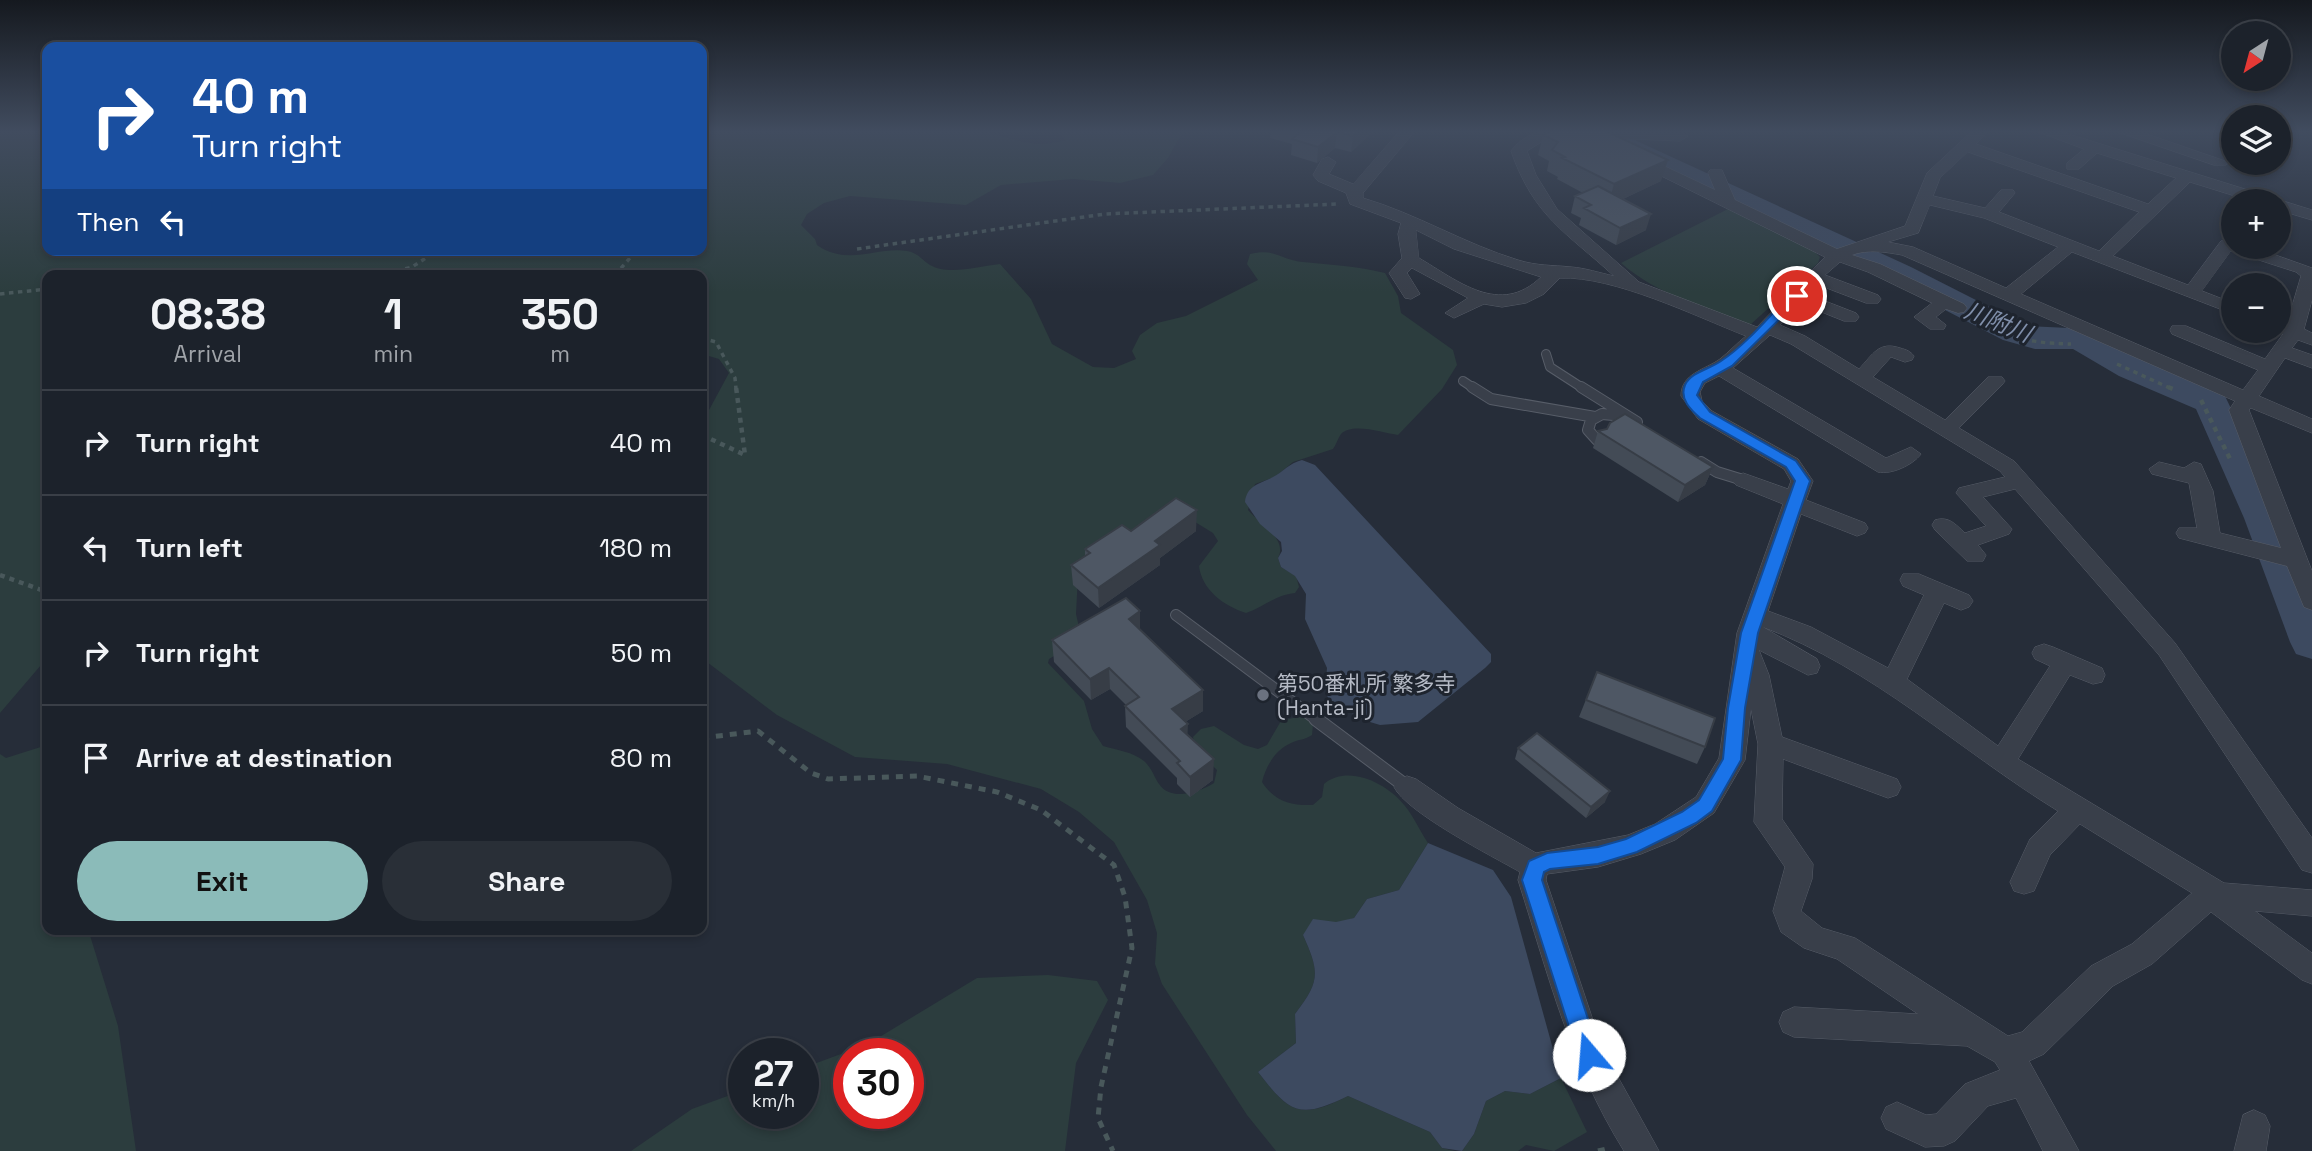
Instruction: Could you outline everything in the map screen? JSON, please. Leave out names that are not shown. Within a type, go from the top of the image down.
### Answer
[{"type":"street","points":[[1336,185],[1461,245],[1512,264],[1555,273],[1572,272],[1633,286],[1763,331],[1798,340],[2007,466],[2167,649],[2312,861]]},
{"type":"street","points":[[1356,196],[1365,185]]},
{"type":"street","points":[[1533,185],[1563,228],[1598,253],[1633,286]]},
{"type":"street","points":[[1699,185],[1845,252]]},
{"type":"street","points":[[1721,185],[1726,197]]},
{"type":"street","points":[[1875,246],[1880,239],[1900,235],[1912,229],[1930,185]]},
{"type":"street","points":[[2076,185],[2151,211]]},
{"type":"street","points":[[2100,259],[2178,185]]},
{"type":"street","points":[[2211,185],[2225,189]]},
{"type":"street","points":[[1989,214],[2007,193]]},
{"type":"street","points":[[1924,199],[1989,214],[2221,304]]},
{"type":"street","points":[[2291,209],[2312,215]]},
{"type":"street","points":[[1782,210],[1795,223],[1845,252],[1951,305]]},
{"type":"street","points":[[1409,221],[1406,234],[1411,260],[1480,299],[1509,301],[1532,291],[1555,273]]},
{"type":"street","points":[[1535,867],[1547,861],[1598,855],[1665,832],[1705,805],[1732,760],[1737,708],[1750,634],[1802,481],[1799,471],[1705,415],[1694,405],[1690,395],[1692,386],[1698,379],[1720,368],[1763,331],[1815,277],[1845,252],[1875,246],[1907,251],[2312,427]]},
{"type":"street","points":[[2008,295],[2070,246]]},
{"type":"street","points":[[2191,293],[2221,254]]},
{"type":"street","points":[[2275,259],[2302,268],[2310,275],[2295,332],[2239,410],[2290,552],[2312,601]]},
{"type":"street","points":[[1411,260],[1398,273],[1411,293]]},
{"type":"street","points":[[1815,277],[1872,299]]},
{"type":"street","points":[[1797,296],[1850,317]]},
{"type":"street","points":[[1454,313],[1480,299]]},
{"type":"street","points":[[1937,325],[1923,317],[1951,305]]},
{"type":"street","points":[[2179,330],[2270,368]]},
{"type":"street","points":[[1861,378],[1887,350],[1905,356]]},
{"type":"street","points":[[2282,350],[2312,362]]},
{"type":"street","points":[[1720,368],[1885,467],[1911,454]]},
{"type":"street","points":[[1947,429],[1990,385],[1965,380]]},
{"type":"street","points":[[2158,470],[2194,473],[2202,491],[2210,539]]},
{"type":"street","points":[[1743,480],[1857,528]]},
{"type":"street","points":[[1943,525],[1968,549],[2001,528],[1967,493],[2020,481]]},
{"type":"street","points":[[2187,533],[2290,552]]},
{"type":"street","points":[[1911,580],[1961,601]]},
{"type":"street","points":[[1893,682],[1938,591]]},
{"type":"street","points":[[1750,634],[1803,633],[1893,682],[2002,762],[2217,896],[2312,970]]},
{"type":"street","points":[[1750,634],[1808,666]]},
{"type":"street","points":[[1750,634],[1771,744],[1769,822],[1799,864],[1798,879],[1787,911],[1791,923],[1814,939],[1845,948],[1970,1031],[2006,1051],[2037,1104],[2049,1133],[2063,1151]]},
{"type":"street","points":[[2002,762],[2055,658],[2094,675]]},
{"type":"street","points":[[1771,744],[1888,787]]},
{"type":"street","points":[[1407,787],[1448,816],[1535,867]]},
{"type":"street","points":[[2024,882],[2040,847],[2077,809]]},
{"type":"street","points":[[1535,867],[1532,880],[1537,900],[1589,1055],[1609,1097],[1643,1151]]},
{"type":"street","points":[[2006,1051],[2022,1049],[2033,1043],[2102,976],[2142,954],[2198,904],[2217,896],[2312,903]]},
{"type":"street","points":[[1794,1022],[1970,1031]]},
{"type":"street","points":[[1897,1118],[1926,1131],[1944,1130],[1972,1096],[1989,1086],[2022,1081]]},
{"type":"lane","points":[[1546,354],[1550,367],[1650,430]]},
{"type":"lane","points":[[1463,381],[1491,399],[1595,417],[1612,414],[1628,416]]},
{"type":"lane","points":[[1595,417],[1588,430],[1597,440]]},
{"type":"lane","points":[[1695,458],[1717,472],[1743,480]]},
{"type":"lane","points":[[1176,615],[1407,787]]},
{"type":"path","points":[[857,248],[1105,214],[1321,206],[1356,196]]},
{"type":"path","points":[[400,270],[412,267],[429,256]]},
{"type":"path","points":[[619,270],[632,256]]},
{"type":"path","points":[[0,294],[42,290]]},
{"type":"path","points":[[1951,305],[2020,339],[2081,346]]},
{"type":"path","points":[[707,339],[716,342],[735,378],[745,455],[707,437]]},
{"type":"path","points":[[2112,361],[2133,373],[2175,390]]},
{"type":"path","points":[[2197,398],[2205,404],[2231,461]]},
{"type":"path","points":[[0,575],[42,590]]},
{"type":"path","points":[[707,737],[758,731],[811,773],[828,779],[917,776],[997,792],[1041,810],[1114,865],[1125,897],[1132,948],[1101,1087],[1098,1118],[1112,1151]]},
{"type":"shaded area","points":[[0,185],[42,185],[42,256],[707,256],[707,185],[1004,185],[966,205],[850,196],[824,203],[807,214],[801,225],[815,239],[817,245],[840,255],[907,251],[930,265],[946,270],[1000,264],[1031,299],[1052,344],[1093,367],[1114,368],[1136,359],[1132,351],[1140,335],[1157,323],[1186,316],[1258,280],[1247,264],[1250,254],[1266,252],[1295,261],[1385,273],[1398,296],[1401,313],[1453,350],[1457,365],[1442,389],[1398,435],[1360,429],[1346,431],[1341,434],[1333,449],[1293,462],[1275,477],[1255,484],[1248,510],[1276,538],[1281,567],[1296,576],[1299,587],[1295,593],[1281,596],[1246,613],[1222,601],[1209,590],[1199,566],[1218,541],[1213,533],[1182,514],[1078,575],[1076,614],[1081,636],[1079,641],[1049,659],[1048,663],[1084,701],[1092,729],[1103,746],[1140,758],[1159,784],[1171,793],[1186,794],[1214,783],[1217,770],[1196,750],[1193,737],[1201,729],[1214,726],[1244,745],[1258,749],[1267,745],[1281,721],[1301,716],[1313,724],[1312,735],[1285,746],[1272,759],[1262,782],[1272,794],[1290,803],[1313,805],[1322,797],[1324,784],[1334,778],[1355,776],[1388,790],[1405,806],[1428,843],[1399,890],[1367,899],[1354,918],[1303,935],[1315,968],[1315,976],[1309,993],[1295,1014],[1296,1043],[1258,1072],[1278,1096],[1296,1108],[1318,1108],[1348,1096],[1430,1132],[1442,1148],[1455,1151],[1276,1151],[1247,1115],[1162,984],[1155,964],[1157,933],[1147,900],[1114,842],[1079,812],[1041,789],[947,764],[855,757],[777,715],[707,662],[707,414],[729,373],[719,359],[707,355],[707,270],[42,270],[42,664],[0,713]]},
{"type":"shaded area","points":[[1728,209],[1814,251],[1820,257],[1818,263],[1750,325],[1666,292],[1621,263]]},
{"type":"shaded area","points":[[42,747],[42,935],[90,935],[118,1026],[136,1151],[0,1151],[0,754],[6,758]]},
{"type":"shaded area","points":[[1048,975],[1097,981],[1108,1000],[1076,1063],[1065,1151],[631,1151],[692,1109],[728,1096],[728,1129],[819,1129],[819,1062],[833,1057],[833,1129],[924,1129],[924,1038],[878,1038],[977,978]]},
{"type":"shaded area","points":[[1561,1078],[1587,1132],[1554,1151],[1526,1145],[1518,1151],[1462,1151],[1474,1134],[1486,1101],[1505,1091],[1530,1094]]},
{"type":"water","points":[[1302,460],[1315,465],[1491,654],[1491,662],[1485,668],[1418,722],[1380,725],[1370,722],[1330,702],[1325,691],[1327,668],[1305,619],[1306,594],[1295,576],[1281,567],[1278,558],[1282,551],[1281,542],[1260,524],[1245,502],[1248,492],[1255,486]]},
{"type":"water","points":[[1428,843],[1493,870],[1511,897],[1561,1078],[1530,1094],[1505,1091],[1486,1101],[1474,1134],[1462,1151],[1442,1148],[1430,1132],[1348,1096],[1318,1108],[1297,1108],[1279,1096],[1258,1072],[1296,1043],[1295,1014],[1309,993],[1315,976],[1315,968],[1303,935],[1313,919],[1336,922],[1354,918],[1367,899],[1399,890]]},
{"type":"building","points":[[1598,186],[1651,214],[1620,228],[1584,208],[1591,205],[1575,196]]},
{"type":"building","points":[[1625,414],[1713,467],[1685,485],[1598,431],[1607,429],[1610,423]]},
{"type":"building","points":[[1176,498],[1197,510],[1155,541],[1160,545],[1098,588],[1071,565],[1090,553],[1085,549],[1122,525],[1131,531]]},
{"type":"building","points":[[1126,598],[1140,611],[1129,619],[1203,690],[1172,709],[1188,724],[1181,729],[1214,759],[1190,777],[1177,763],[1180,761],[1125,706],[1139,697],[1109,668],[1090,679],[1052,640]]},
{"type":"building","points":[[1597,672],[1715,718],[1705,747],[1586,700]]},
{"type":"building","points":[[1537,733],[1610,791],[1591,807],[1518,748]]},
{"type":"waterway","name":"川附川","points":[[1708,185],[1900,274],[2015,333],[2035,339],[2069,338],[2085,342],[2131,368],[2211,402],[2264,518],[2312,642]]},
{"type":"place","name":"第50番札所 繁多寺 (Hanta-ji)","points":[[1263,695]]},
{"type":"route","points":[[1589,1055],[1537,900],[1532,880],[1535,867],[1547,861],[1598,855],[1665,832],[1705,805],[1732,760],[1749,633],[1802,481],[1799,471],[1791,464],[1705,415],[1694,405],[1690,395],[1692,386],[1698,379],[1727,363],[1768,327],[1797,296]]}]
